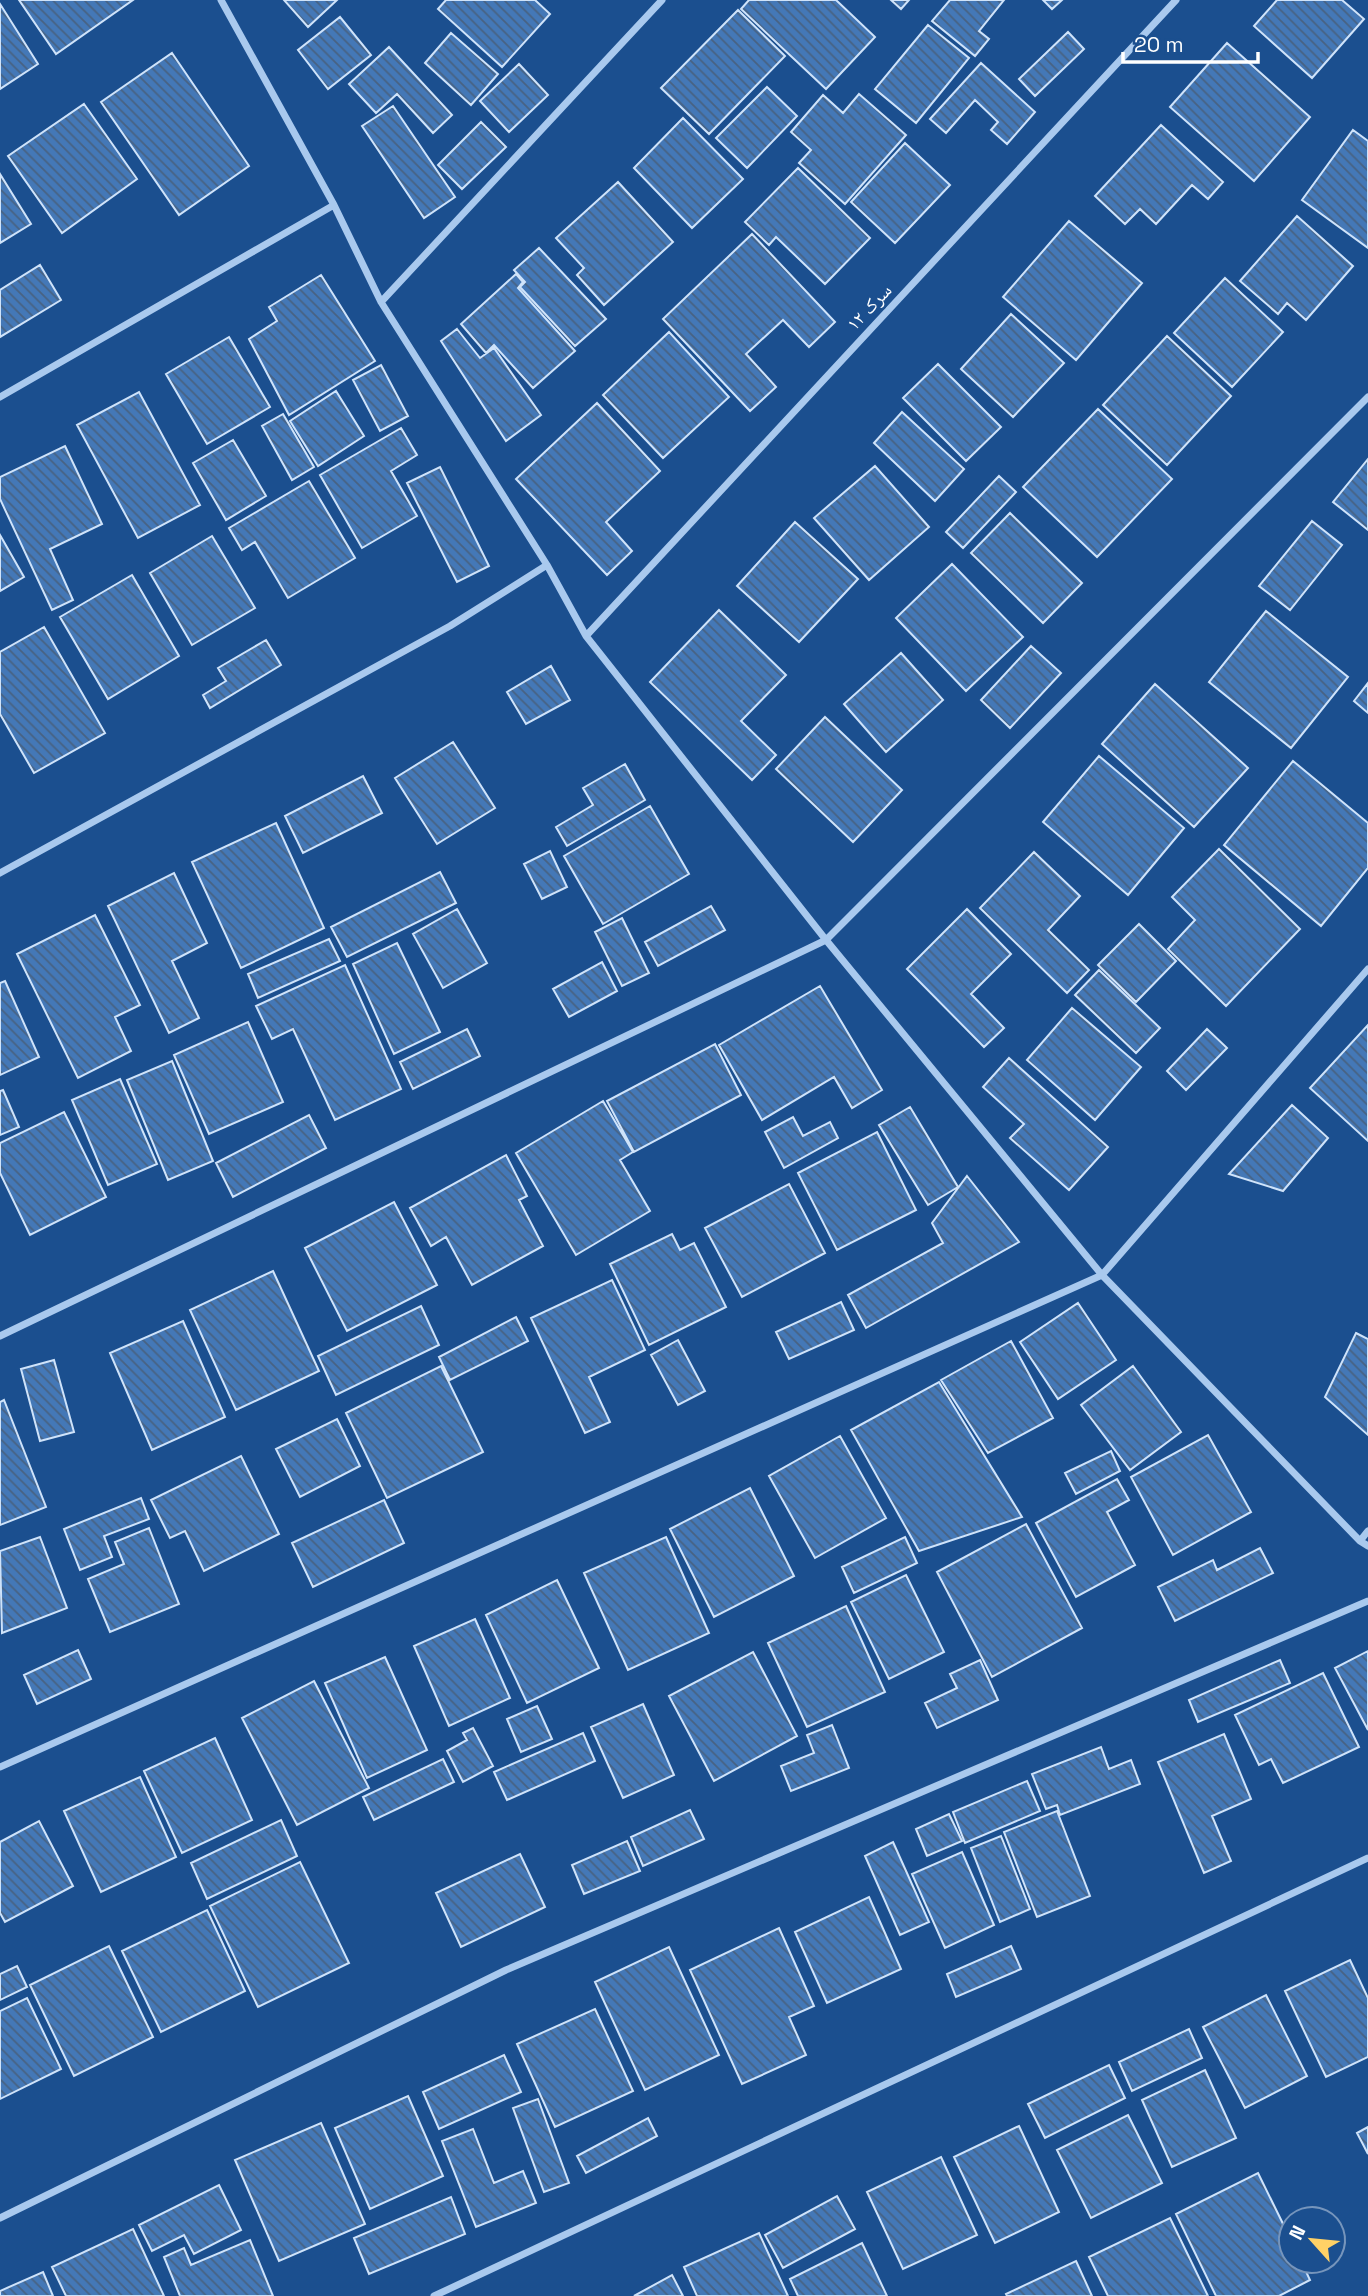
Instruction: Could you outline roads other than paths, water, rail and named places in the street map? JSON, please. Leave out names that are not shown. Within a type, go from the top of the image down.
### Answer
[{"type":"street","points":[[221,0],[334,205],[382,302],[547,565],[586,636],[825,940],[1102,1275],[1364,1544],[1368,1531]]},
{"type":"street","points":[[382,302],[662,0]]},
{"type":"street","name":"سرک ۱۲","points":[[586,636],[1176,0]]},
{"type":"street","points":[[0,397],[334,205]]},
{"type":"street","points":[[0,1336],[825,940],[1368,397]]},
{"type":"street","points":[[0,873],[450,626],[547,565]]},
{"type":"street","points":[[0,1768],[1102,1275],[1368,969]]},
{"type":"street","points":[[0,2218],[506,1970],[1368,1601]]},
{"type":"street","points":[[433,2296],[1368,1858]]}]
